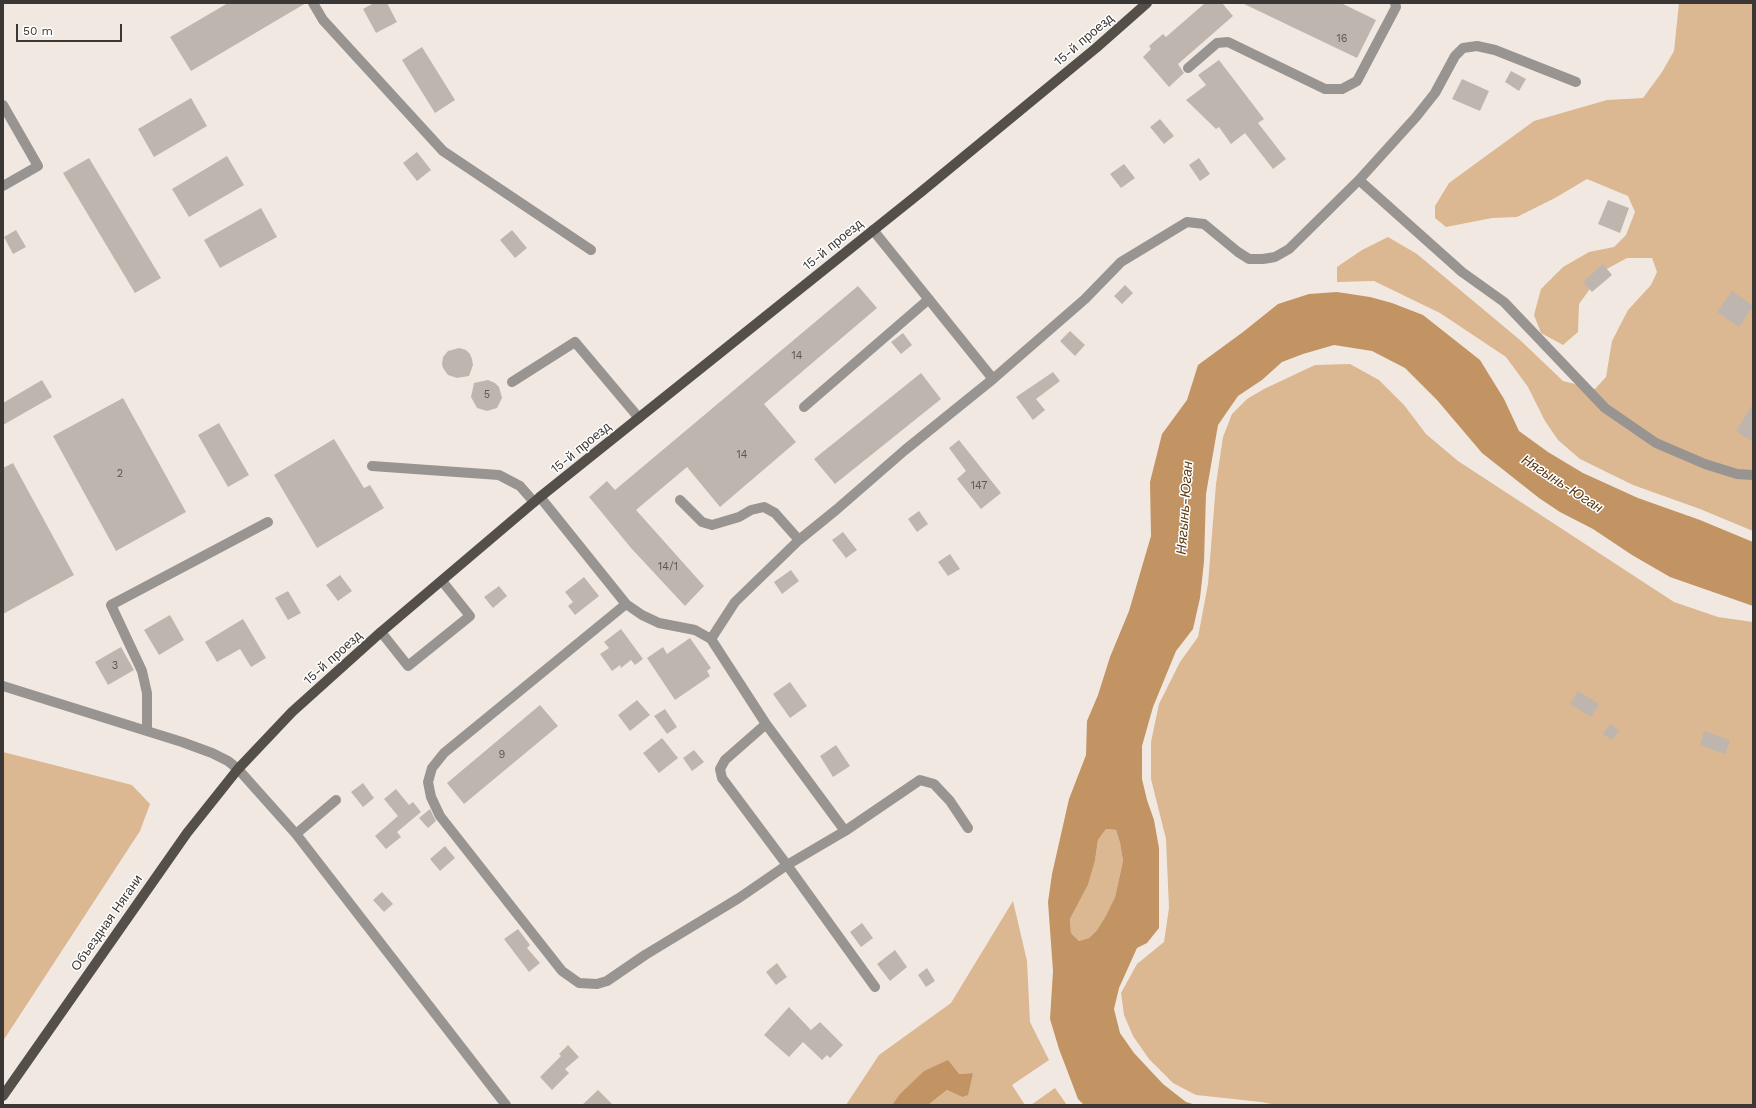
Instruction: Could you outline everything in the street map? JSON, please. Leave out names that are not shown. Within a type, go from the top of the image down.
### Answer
[{"type":"main road","name":"15-й проезд","points":[[238,769],[292,712],[381,632],[442,580],[537,500],[873,230],[1096,48],[1147,3]]},
{"type":"main road","name":"Объездная Нягани","points":[[3,1096],[160,870],[213,799],[238,769]]},
{"type":"street","points":[[313,3],[323,20],[443,151],[591,250]]},
{"type":"street","points":[[1188,68],[1217,43],[1228,42],[1325,89],[1342,89],[1357,81],[1396,7],[1395,3]]},
{"type":"street","points":[[711,639],[735,602],[799,540],[905,450],[993,379],[1085,299],[1121,262],[1187,222],[1204,224],[1238,252],[1249,259],[1263,260],[1275,257],[1289,248],[1359,180],[1421,111],[1435,93],[1455,56],[1464,48],[1477,46],[1495,50],[1576,82]]},
{"type":"street","points":[[3,105],[38,166],[3,186]]},
{"type":"street","points":[[1359,180],[1462,272],[1504,302],[1604,408],[1656,444],[1705,464],[1737,474],[1753,475]]},
{"type":"street","points":[[873,230],[993,379]]},
{"type":"street","points":[[804,407],[929,299]]},
{"type":"street","points":[[512,382],[575,342],[639,418]]},
{"type":"street","points":[[372,466],[499,475],[520,486],[537,500],[626,604],[642,615],[659,623],[695,630],[711,639],[766,724],[845,831]]},
{"type":"street","points":[[680,500],[702,522],[712,525],[739,517],[751,510],[764,507],[775,513],[799,540]]},
{"type":"street","points":[[147,730],[147,692],[142,671],[111,605],[268,522]]},
{"type":"street","points":[[381,632],[408,666],[470,616],[442,580]]},
{"type":"street","points":[[626,604],[444,753],[432,768],[428,782],[431,797],[440,816],[562,971],[579,983],[596,984],[607,980],[739,898],[788,865],[845,831],[920,780],[934,784],[950,801],[968,828]]},
{"type":"street","points":[[3,686],[147,730],[212,753],[228,761],[238,769],[296,834],[506,1105]]},
{"type":"street","points":[[766,724],[725,760],[720,769],[722,778],[788,865],[875,987]]},
{"type":"street","points":[[296,834],[336,800]]},
{"type":"shaded area","points":[[1679,3],[1753,3],[1753,531],[1700,509],[1633,485],[1580,459],[1558,440],[1545,421],[1528,387],[1506,357],[1440,313],[1374,281],[1337,282],[1337,267],[1362,250],[1388,237],[1417,254],[1520,340],[1563,381],[1595,389],[1606,377],[1612,341],[1628,310],[1651,285],[1657,272],[1652,258],[1627,258],[1603,271],[1579,304],[1578,332],[1563,345],[1541,333],[1534,315],[1541,289],[1563,267],[1589,252],[1614,247],[1626,235],[1635,212],[1628,196],[1587,179],[1555,198],[1517,217],[1492,218],[1446,227],[1435,218],[1435,206],[1449,183],[1534,121],[1607,100],[1643,98],[1662,72],[1674,51]]},
{"type":"shaded area","points":[[1350,364],[1379,380],[1404,405],[1426,434],[1458,461],[1674,602],[1718,617],[1753,622],[1753,1105],[1277,1105],[1196,1095],[1173,1083],[1149,1059],[1133,1036],[1124,1015],[1121,993],[1137,964],[1164,942],[1169,908],[1166,839],[1151,779],[1151,742],[1159,704],[1180,662],[1198,637],[1208,584],[1216,484],[1223,437],[1232,414],[1247,399],[1264,389],[1315,365]]},
{"type":"shaded area","points":[[3,752],[132,785],[150,804],[140,831],[3,1041]]},
{"type":"shaded area","points":[[1106,829],[1116,830],[1123,861],[1115,897],[1107,916],[1097,930],[1089,938],[1079,941],[1071,933],[1070,919],[1088,885],[1095,861],[1098,840]]},
{"type":"shaded area","points":[[1013,901],[1027,961],[1030,1022],[1049,1060],[1012,1085],[1025,1105],[928,1105],[947,1090],[962,1097],[973,1073],[959,1074],[899,1095],[892,1105],[846,1105],[879,1055],[951,1003]]},
{"type":"shaded area","points":[[1055,1088],[1067,1105],[1031,1105]]},
{"type":"water","name":"Нягынь-Юган","points":[[1337,292],[1370,297],[1392,303],[1423,315],[1480,360],[1504,399],[1519,431],[1548,452],[1583,473],[1638,498],[1700,520],[1753,542],[1753,606],[1670,577],[1632,555],[1593,529],[1560,512],[1539,498],[1482,453],[1437,400],[1405,368],[1372,351],[1334,345],[1282,362],[1262,380],[1238,396],[1218,425],[1206,494],[1204,562],[1200,598],[1193,629],[1176,651],[1153,707],[1142,746],[1142,779],[1154,820],[1159,848],[1159,928],[1147,943],[1137,948],[1119,988],[1114,1009],[1120,1033],[1134,1053],[1163,1084],[1186,1102],[1196,1105],[1084,1105],[1078,1099],[1059,1049],[1050,1019],[1053,971],[1048,902],[1052,874],[1069,799],[1086,755],[1087,721],[1098,695],[1110,657],[1129,611],[1151,536],[1150,482],[1162,434],[1187,400],[1198,365],[1278,304],[1309,294]],"holes":[[[1106,829],[1116,830],[1123,861],[1115,897],[1097,930],[1089,938],[1079,941],[1071,933],[1070,919],[1088,885],[1095,861],[1098,840]]]},
{"type":"water","points":[[948,1060],[959,1074],[973,1073],[968,1095],[962,1097],[947,1090],[928,1105],[892,1105],[899,1095],[924,1071]]},
{"type":"building","points":[[228,3],[306,3],[191,71],[170,37]]},
{"type":"building","points":[[374,3],[387,3],[397,22],[376,33],[363,9]]},
{"type":"building","points":[[1205,3],[1222,3],[1233,16],[1178,64],[1184,73],[1169,87],[1143,57],[1151,49],[1149,46],[1163,34],[1166,37]]},
{"type":"building","points":[[1242,3],[1341,3],[1376,20],[1357,58]]},
{"type":"building","points":[[422,47],[455,100],[435,113],[402,60]]},
{"type":"building","points":[[1219,60],[1264,119],[1258,123],[1286,159],[1273,169],[1245,133],[1231,144],[1219,127],[1216,129],[1186,100],[1206,85],[1198,75]]},
{"type":"building","points":[[1511,71],[1526,79],[1519,91],[1505,82]]},
{"type":"building","points":[[1462,79],[1489,91],[1480,111],[1452,99]]},
{"type":"building","points":[[191,98],[207,126],[154,157],[138,129]]},
{"type":"building","points":[[1160,119],[1174,136],[1164,144],[1150,127]]},
{"type":"building","points":[[417,152],[431,170],[417,181],[403,163]]},
{"type":"building","points":[[227,156],[244,185],[189,217],[172,189]]},
{"type":"building","points":[[89,158],[161,278],[135,293],[63,173]]},
{"type":"building","points":[[1199,158],[1210,174],[1200,181],[1189,165]]},
{"type":"building","points":[[1124,164],[1135,178],[1121,188],[1110,174]]},
{"type":"building","points":[[1608,200],[1629,208],[1620,233],[1598,224]]},
{"type":"building","points":[[261,208],[277,237],[220,268],[204,240]]},
{"type":"building","points":[[16,230],[26,247],[13,254],[4,237]]},
{"type":"building","points":[[512,230],[527,248],[515,258],[500,240]]},
{"type":"building","points":[[1603,264],[1612,275],[1592,292],[1583,282]]},
{"type":"building","points":[[1125,285],[1133,293],[1122,304],[1114,296]]},
{"type":"building","points":[[858,286],[877,308],[764,404],[796,442],[720,507],[687,467],[636,510],[704,586],[685,606],[631,548],[589,497],[607,481],[615,490]]},
{"type":"building","points":[[1732,291],[1753,306],[1739,327],[1717,312]]},
{"type":"building","points":[[1070,331],[1085,345],[1075,356],[1060,341]]},
{"type":"building","points":[[903,333],[912,345],[901,354],[891,342]]},
{"type":"building","points":[[459,348],[466,350],[470,354],[473,365],[469,376],[457,378],[448,375],[442,364],[443,357],[448,351]]},
{"type":"building","points":[[1053,372],[1060,381],[1036,399],[1045,410],[1033,420],[1016,397]]},
{"type":"building","points":[[921,373],[941,399],[835,484],[814,459]]},
{"type":"building","points":[[42,380],[52,397],[3,425],[3,403]]},
{"type":"building","points":[[488,380],[495,383],[499,387],[502,398],[497,408],[487,411],[477,408],[471,397],[474,383]]},
{"type":"building","points":[[123,398],[186,512],[116,551],[53,436]]},
{"type":"building","points":[[1753,404],[1753,442],[1736,431]]},
{"type":"building","points":[[219,423],[249,475],[228,487],[198,435]]},
{"type":"building","points":[[334,439],[364,488],[370,485],[384,508],[317,548],[274,475]]},
{"type":"building","points":[[959,440],[1001,493],[981,509],[957,479],[966,471],[949,448]]},
{"type":"building","points":[[13,463],[74,575],[3,614],[3,468]]},
{"type":"building","points":[[919,511],[928,524],[917,532],[908,519]]},
{"type":"building","points":[[843,532],[857,550],[846,558],[832,540]]},
{"type":"building","points":[[950,554],[960,569],[948,576],[938,562]]},
{"type":"building","points":[[791,570],[799,581],[782,594],[774,582]]},
{"type":"building","points":[[340,575],[352,591],[338,601],[326,585]]},
{"type":"building","points":[[584,577],[599,596],[575,615],[568,606],[573,602],[565,592]]},
{"type":"building","points":[[499,586],[507,596],[493,608],[484,597]]},
{"type":"building","points":[[288,591],[301,613],[288,620],[275,598]]},
{"type":"building","points":[[170,615],[184,640],[159,655],[144,630]]},
{"type":"building","points":[[243,619],[266,658],[251,667],[240,649],[217,662],[205,642]]},
{"type":"building","points":[[621,629],[643,659],[635,665],[631,660],[621,668],[620,665],[612,671],[600,654],[609,648],[604,642]]},
{"type":"building","points":[[690,638],[711,668],[707,671],[710,676],[675,700],[647,658],[663,647],[667,654]]},
{"type":"building","points":[[121,647],[134,670],[108,685],[95,662]]},
{"type":"building","points":[[790,682],[807,706],[790,718],[773,694]]},
{"type":"building","points":[[1578,691],[1599,704],[1591,717],[1570,704]]},
{"type":"building","points":[[637,700],[650,715],[630,731],[618,715]]},
{"type":"building","points":[[540,705],[558,726],[464,804],[447,783]]},
{"type":"building","points":[[665,709],[677,727],[667,734],[654,716]]},
{"type":"building","points":[[1610,724],[1619,730],[1612,740],[1603,734]]},
{"type":"building","points":[[1704,731],[1730,740],[1725,754],[1700,745]]},
{"type":"building","points":[[662,738],[678,758],[659,773],[643,753]]},
{"type":"building","points":[[836,745],[850,766],[833,777],[820,756]]},
{"type":"building","points":[[694,750],[704,762],[692,771],[683,758]]},
{"type":"building","points":[[363,783],[374,798],[363,807],[351,792]]},
{"type":"building","points":[[396,789],[409,805],[413,802],[421,812],[397,832],[401,837],[386,849],[375,836],[398,816],[384,799]]},
{"type":"building","points":[[430,809],[436,821],[428,828],[419,818]]},
{"type":"building","points":[[445,846],[455,858],[440,871],[430,859]]},
{"type":"building","points":[[382,892],[393,904],[384,912],[373,900]]},
{"type":"building","points":[[862,923],[873,938],[861,947],[850,932]]},
{"type":"building","points":[[518,929],[530,945],[527,948],[540,963],[529,972],[504,939]]},
{"type":"building","points":[[895,950],[907,967],[890,981],[877,964]]},
{"type":"building","points":[[777,963],[787,977],[776,985],[766,972]]},
{"type":"building","points":[[927,968],[935,981],[926,987],[918,975]]},
{"type":"building","points":[[789,1007],[811,1030],[820,1022],[843,1045],[830,1058],[827,1055],[822,1060],[803,1042],[789,1057],[764,1035]]},
{"type":"building","points":[[568,1045],[579,1057],[565,1069],[569,1073],[552,1090],[540,1077],[561,1056],[559,1054]]},
{"type":"building","points":[[598,1090],[613,1105],[582,1105]]}]
